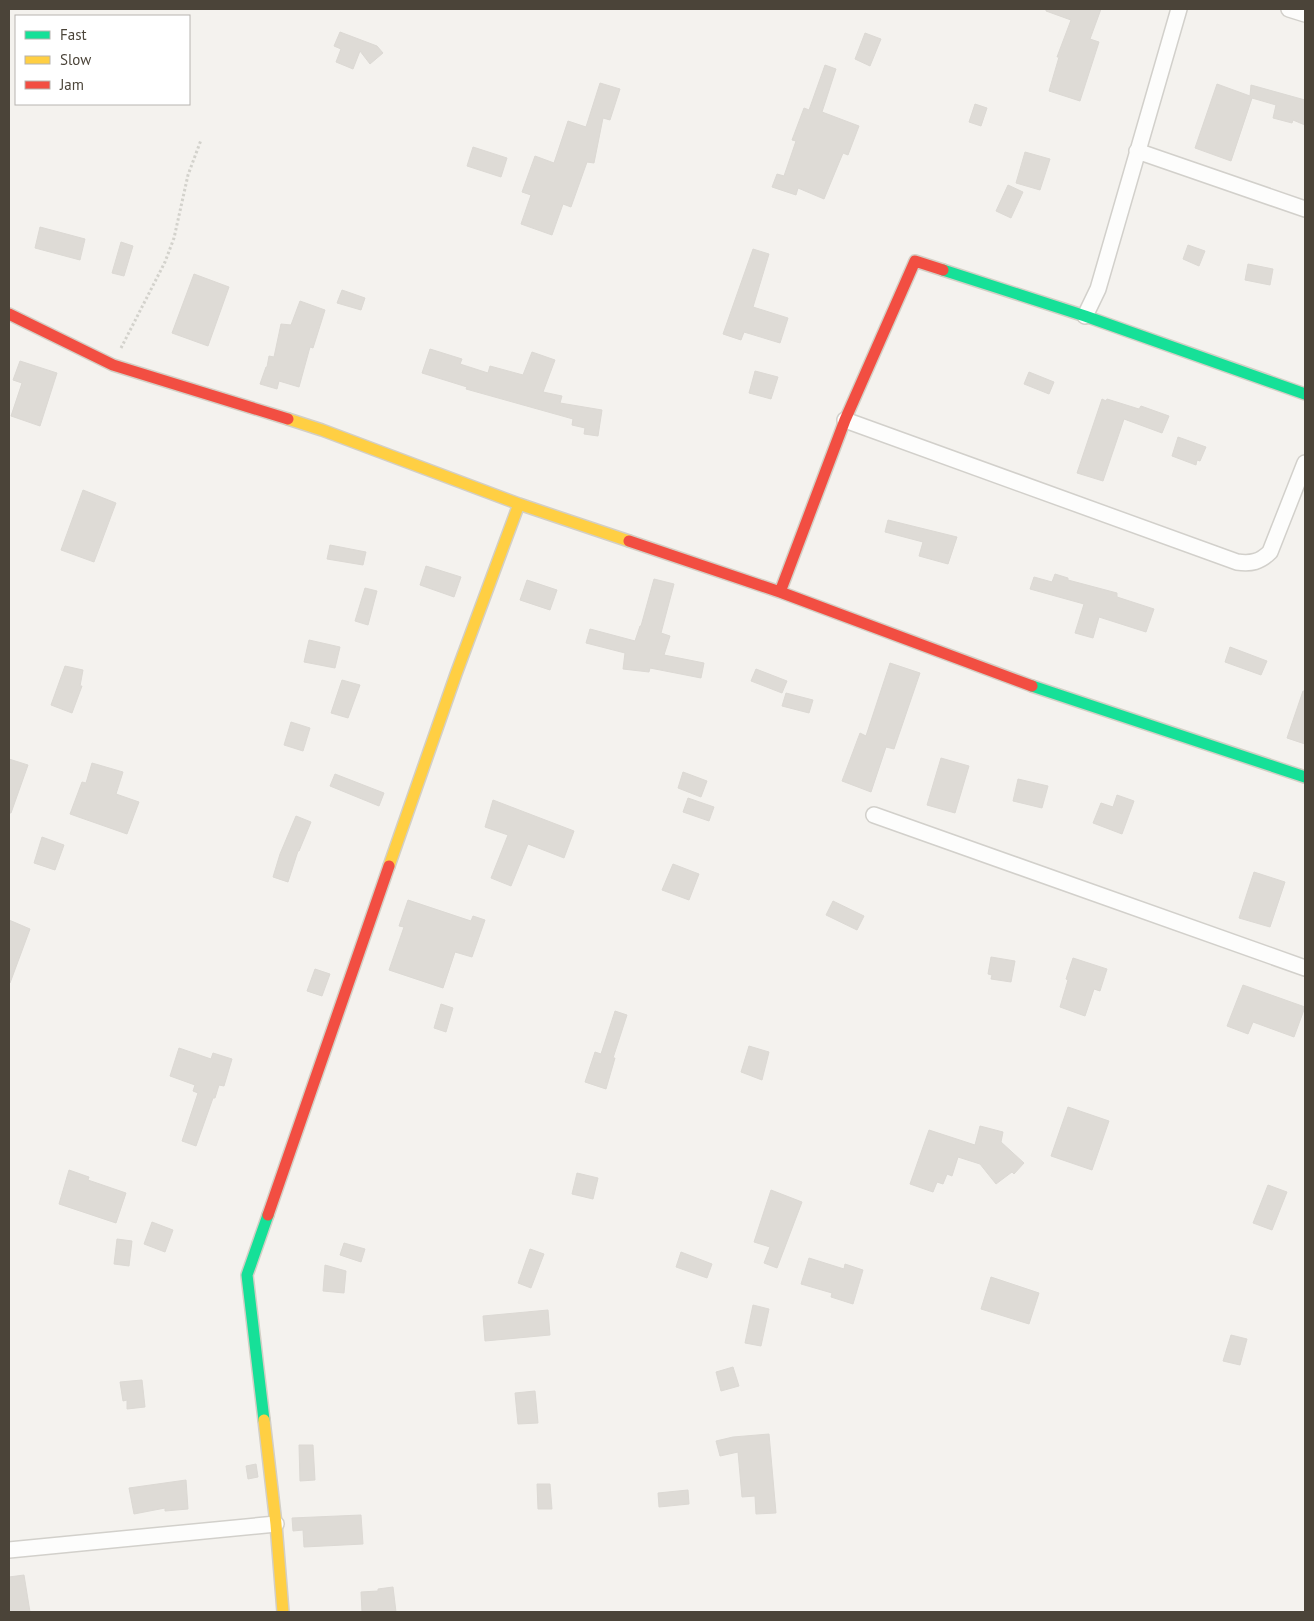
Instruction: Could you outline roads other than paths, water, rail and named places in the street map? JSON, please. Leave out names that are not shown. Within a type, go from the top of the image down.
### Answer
[{"type":"street","points":[[1085,316],[1098,289],[1180,9]]},
{"type":"street","points":[[1290,9],[1305,14]]},
{"type":"street","points":[[1137,151],[1305,209]]},
{"type":"street","points":[[780,592],[845,420],[915,261],[1085,316],[1305,394]]},
{"type":"street","points":[[9,314],[113,364],[322,430],[519,504],[780,592],[1015,680],[1305,777]]},
{"type":"street","points":[[845,420],[1236,562],[1246,563],[1263,558],[1270,552],[1305,463]]},
{"type":"street","points":[[283,1612],[276,1524],[247,1275],[456,674],[519,504]]},
{"type":"street","points":[[874,815],[1305,968]]},
{"type":"street","points":[[9,1550],[276,1524]]}]
